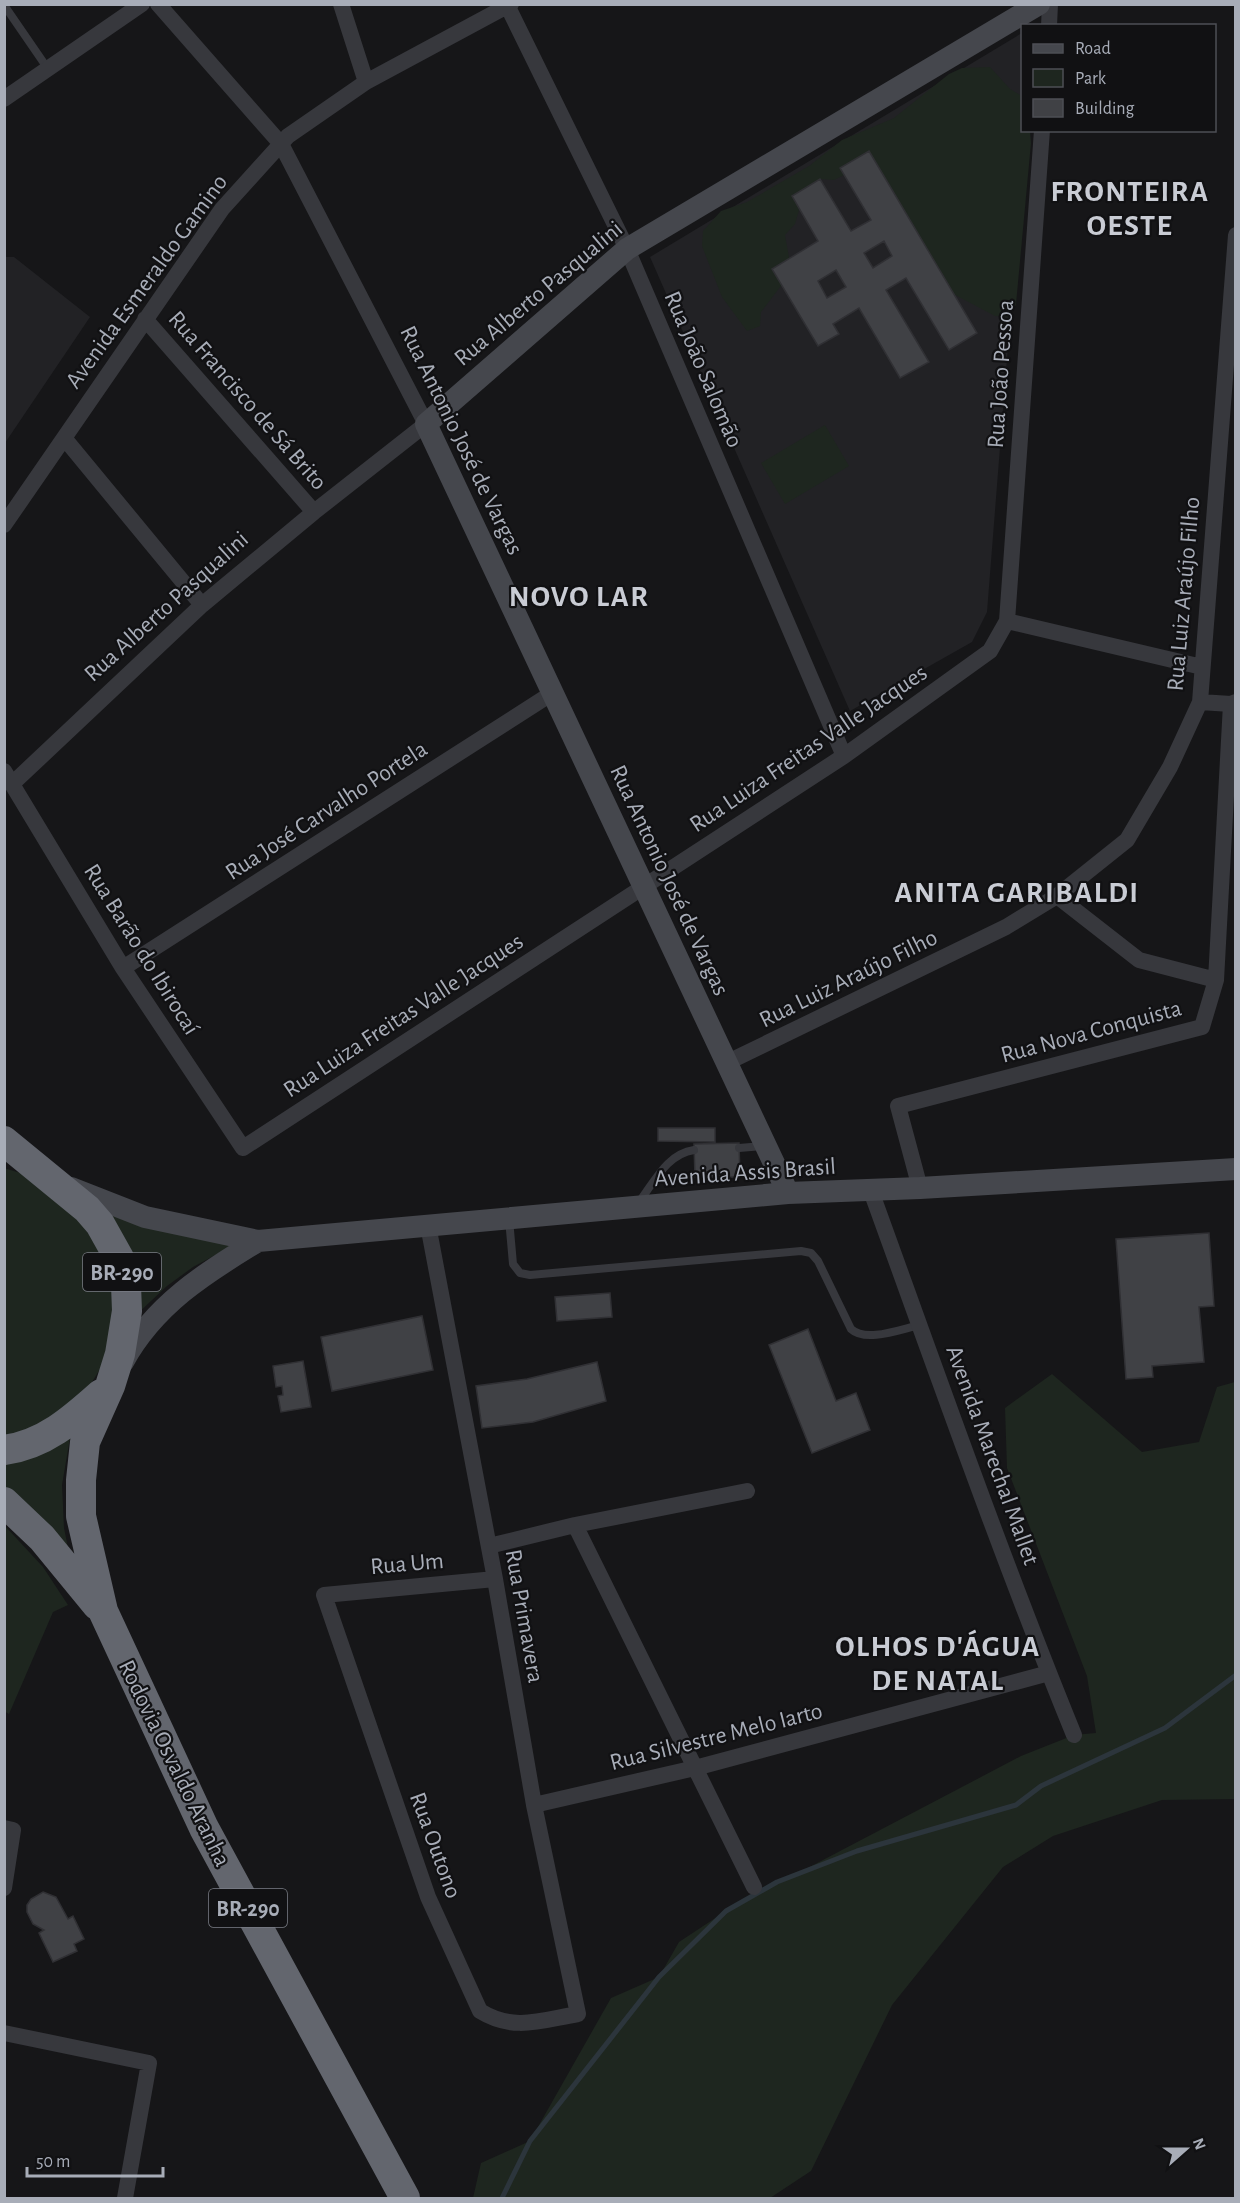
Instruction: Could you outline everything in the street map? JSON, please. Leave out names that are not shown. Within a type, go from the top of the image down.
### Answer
[{"type":"highway","name":"BR-290","points":[[4,1141],[87,1209],[100,1224],[119,1258],[126,1285],[127,1311],[120,1354],[110,1386],[85,1442],[81,1480],[81,1516],[103,1611]]},
{"type":"highway","points":[[4,1163],[53,1181]]},
{"type":"highway","points":[[4,1450],[37,1441],[70,1422],[110,1386]]},
{"type":"highway","name":"BR-290","points":[[4,1502],[42,1538],[103,1611]]},
{"type":"highway","name":"Rodovia Osvaldo Aranha","points":[[103,1611],[204,1828],[405,2199]]},
{"type":"street","points":[[4,99],[142,4]]},
{"type":"street","name":"Rua Antonio José de Vargas","points":[[158,4],[280,144],[426,424],[789,1193]]},
{"type":"street","points":[[341,4],[366,82]]},
{"type":"street","name":"Rua Alberto Pasqualini","points":[[8,778],[202,605],[314,512],[426,424],[627,249],[1039,4]]},
{"type":"street","points":[[1049,24],[1050,4]]},
{"type":"street","name":"Avenida Esmeraldo Gamino","points":[[5,524],[222,209],[280,144],[288,136],[366,82],[509,5]]},
{"type":"street","name":"Rua João Salomão","points":[[509,5],[627,249],[844,756]]},
{"type":"street","name":"Rua João Pessoa","points":[[1007,621],[1042,132]]},
{"type":"street","name":"Rua Luiz Araújo Filho","points":[[726,1063],[986,937],[1057,896],[1127,840],[1170,767],[1200,702],[1236,235]]},
{"type":"street","name":"Rua Francisco de Sá Brito","points":[[145,319],[314,512]]},
{"type":"street","points":[[64,439],[202,605]]},
{"type":"street","points":[[1007,621],[1202,667]]},
{"type":"street","name":"Rua Luiza Freitas Valle Jacques","points":[[243,1149],[844,756],[990,651],[1007,621]]},
{"type":"street","name":"Rua José Carvalho Portela","points":[[123,968],[554,692]]},
{"type":"street","points":[[1200,702],[1233,703]]},
{"type":"street","name":"Rua Nova Conquista","points":[[920,1188],[898,1106],[1202,1028],[1216,980],[1233,703]]},
{"type":"street","name":"Rua Barão do Ibirocaí","points":[[8,778],[123,968],[243,1149]]},
{"type":"street","points":[[1057,896],[1139,960],[1216,980]]},
{"type":"street","name":"Avenida Assis Brasil","points":[[53,1181],[145,1217],[258,1241],[789,1193],[871,1191],[1236,1169]]},
{"type":"street","name":"Avenida Marechal Mallet","points":[[871,1191],[1074,1735]]},
{"type":"street","name":"Rua Primavera","points":[[428,1225],[489,1546],[534,1805],[578,2014]]},
{"type":"street","name":"Avenida Assis Brasil","points":[[110,1386],[134,1343],[155,1315],[213,1268],[258,1241]]},
{"type":"street","points":[[489,1546],[575,1525],[747,1491]]},
{"type":"street","points":[[575,1525],[753,1887]]},
{"type":"street","name":"Rua Um","points":[[324,1595],[495,1579]]},
{"type":"street","name":"Rua Outono","points":[[324,1595],[428,1897],[480,2011],[495,2020],[518,2024],[578,2014]]},
{"type":"street","name":"Rua Silvestre Melo Iarto","points":[[534,1805],[695,1768],[1049,1673]]},
{"type":"street","points":[[4,1888],[9,1829]]},
{"type":"street","points":[[4,2032],[149,2063],[125,2199]]},
{"type":"lane","points":[[4,5],[48,70]]},
{"type":"lane","points":[[739,1148],[766,1146]]},
{"type":"lane","points":[[635,1207],[671,1159],[681,1153],[694,1150]]},
{"type":"lane","points":[[509,1218],[513,1264],[520,1273],[530,1275],[801,1251],[811,1253],[818,1261],[851,1329],[857,1334],[867,1336],[920,1325]]},
{"type":"shaded area","points":[[1021,34],[1021,132],[1025,132],[987,612],[972,642],[850,711],[650,257]]},
{"type":"shaded area","points":[[5,257],[14,257],[90,317],[5,443]]},
{"type":"green space","points":[[990,67],[1010,89],[1021,95],[1021,132],[1030,132],[1031,143],[1016,304],[1010,317],[995,316],[944,289],[860,167],[834,180],[820,179],[803,196],[795,224],[785,235],[790,263],[787,278],[761,312],[760,326],[747,331],[722,297],[702,246],[703,231],[721,211],[747,202],[809,166],[842,140],[894,118],[949,74],[962,68]]},
{"type":"green space","points":[[825,425],[849,466],[785,504],[761,463]]},
{"type":"green space","points":[[4,1168],[30,1176],[48,1185],[101,1244],[116,1302],[105,1361],[84,1395],[70,1410],[4,1443]]},
{"type":"green space","points":[[110,1215],[238,1243],[193,1267],[167,1286],[135,1316]]},
{"type":"green space","points":[[1052,1374],[1142,1452],[1199,1442],[1217,1387],[1235,1382],[1235,1799],[1162,1800],[1053,1836],[1003,1867],[892,2005],[811,2171],[770,2198],[473,2198],[481,2163],[530,2141],[611,1998],[659,1977],[679,1942],[726,1911],[1021,1756],[1074,1735],[1096,1733],[1087,1676],[1007,1468],[1005,1408]]},
{"type":"green space","points":[[71,1432],[62,1485],[64,1528],[71,1563],[5,1489],[4,1463]]},
{"type":"green space","points":[[5,1526],[43,1567],[68,1605],[53,1612],[9,1714],[4,1711]]},
{"type":"building","points":[[869,151],[977,333],[949,350],[906,278],[886,290],[929,362],[900,378],[859,308],[833,324],[839,334],[818,346],[772,269],[818,241],[792,196],[820,179],[851,231],[871,220],[840,168]],"holes":[[[884,241],[892,256],[873,268],[864,253]],[[836,270],[846,287],[827,298],[818,281]]]},
{"type":"building","points":[[658,1128],[715,1128],[715,1142],[658,1141]]},
{"type":"building","points":[[739,1143],[740,1177],[695,1177],[694,1144]]},
{"type":"building","points":[[1209,1233],[1214,1306],[1199,1307],[1204,1362],[1152,1366],[1153,1377],[1126,1379],[1116,1239]]},
{"type":"building","points":[[610,1293],[612,1317],[557,1321],[555,1297]]},
{"type":"building","points":[[422,1316],[433,1370],[332,1391],[321,1337]]},
{"type":"building","points":[[808,1329],[836,1401],[856,1393],[870,1430],[812,1453],[769,1345]]},
{"type":"building","points":[[303,1361],[311,1407],[281,1412],[278,1396],[283,1395],[282,1386],[276,1387],[273,1366]]},
{"type":"building","points":[[597,1362],[606,1401],[533,1422],[482,1428],[476,1386],[527,1379]]},
{"type":"building","points":[[43,1892],[56,1897],[68,1919],[73,1916],[84,1939],[74,1944],[77,1951],[53,1962],[39,1933],[44,1930],[33,1924],[27,1912],[27,1905],[31,1899]]},
{"type":"waterway","points":[[502,2198],[530,2141],[659,1977],[726,1911],[777,1882],[857,1851],[1016,1805],[1041,1786],[1165,1728],[1236,1675]]},
{"type":"district","name":"FRONTEIRA OESTE","points":[[1130,208]]},
{"type":"district","name":"NOVO LAR","points":[[579,596]]},
{"type":"district","name":"ANITA GARIBALDI","points":[[1017,892]]},
{"type":"district","name":"OLHOS D'ÁGUA DE NATAL","points":[[938,1663]]}]
